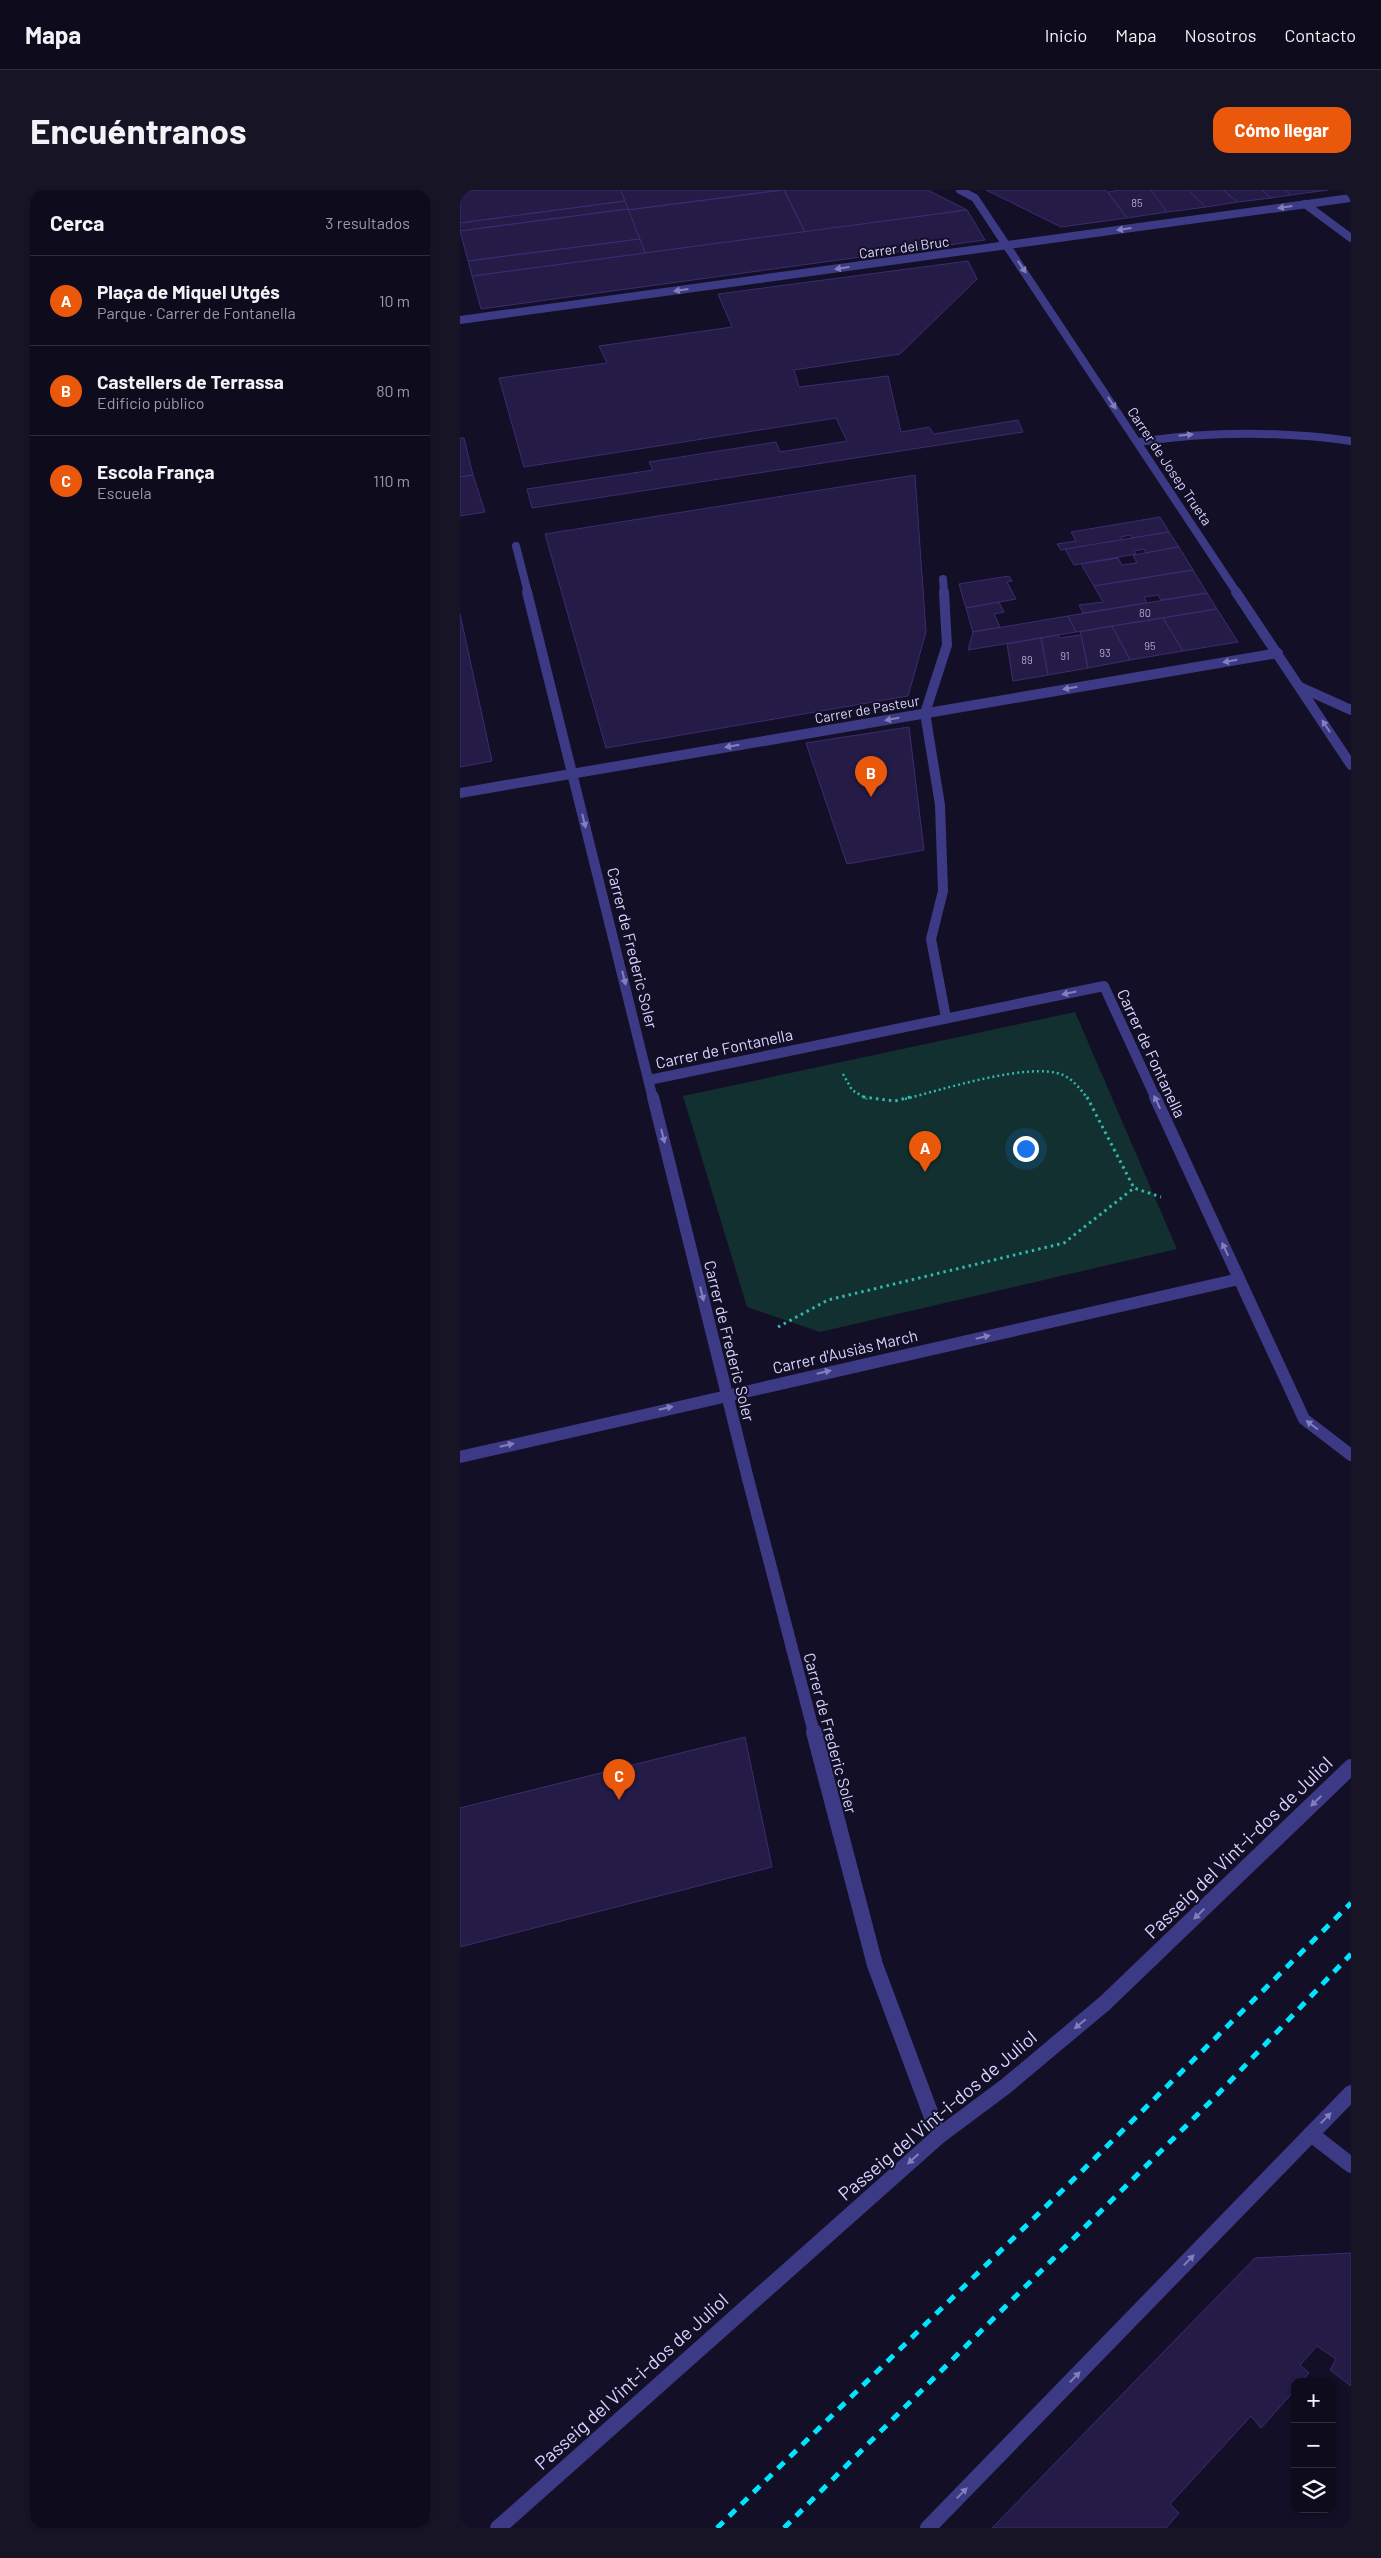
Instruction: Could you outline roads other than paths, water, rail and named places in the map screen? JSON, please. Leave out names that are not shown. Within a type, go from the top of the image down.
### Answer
[{"type":"street","name":"Carrer de Josep Trueta","points":[[960,190],[975,198],[1007,245],[1351,765]]},
{"type":"street","name":"Carrer del Bruc","points":[[460,320],[1351,198]]},
{"type":"street","points":[[1305,204],[1351,238]]},
{"type":"street","points":[[1138,442],[1205,433],[1264,433],[1318,436],[1351,441]]},
{"type":"street","name":"Carrer de Frederic Soler","points":[[516,546],[727,1394],[874,1965],[939,2136]]},
{"type":"street","points":[[943,579],[947,645],[925,713],[940,805],[941,834],[942,891],[931,939],[946,1018]]},
{"type":"street","name":"Carrer de Pasteur","points":[[460,793],[1278,653]]},
{"type":"street","points":[[1300,687],[1351,710]]},
{"type":"street","name":"Carrer de Fontanella","points":[[649,1080],[1104,986],[1304,1419],[1351,1455]]},
{"type":"street","name":"Carrer d'Ausiàs March","points":[[460,1456],[727,1394],[1239,1280]]},
{"type":"street","name":"Passeig del Vint-i-dos de Juliol","points":[[498,2528],[939,2136],[1006,2086],[1105,2003],[1351,1767]]},
{"type":"street","points":[[928,2528],[1351,2093]]},
{"type":"street","points":[[1311,2134],[1351,2165]]},
{"type":"railway","points":[[717,2528],[1076,2177],[1351,1903]]},
{"type":"railway","points":[[784,2528],[1218,2094],[1351,1954]]},
{"type":"place","name":"Castellers de Terrassa","points":[[871,797]]},
{"type":"place","name":"Plaça de Miquel Utgés","points":[[925,1172]]},
{"type":"place","name":"Escola França","points":[[619,1800]]}]
